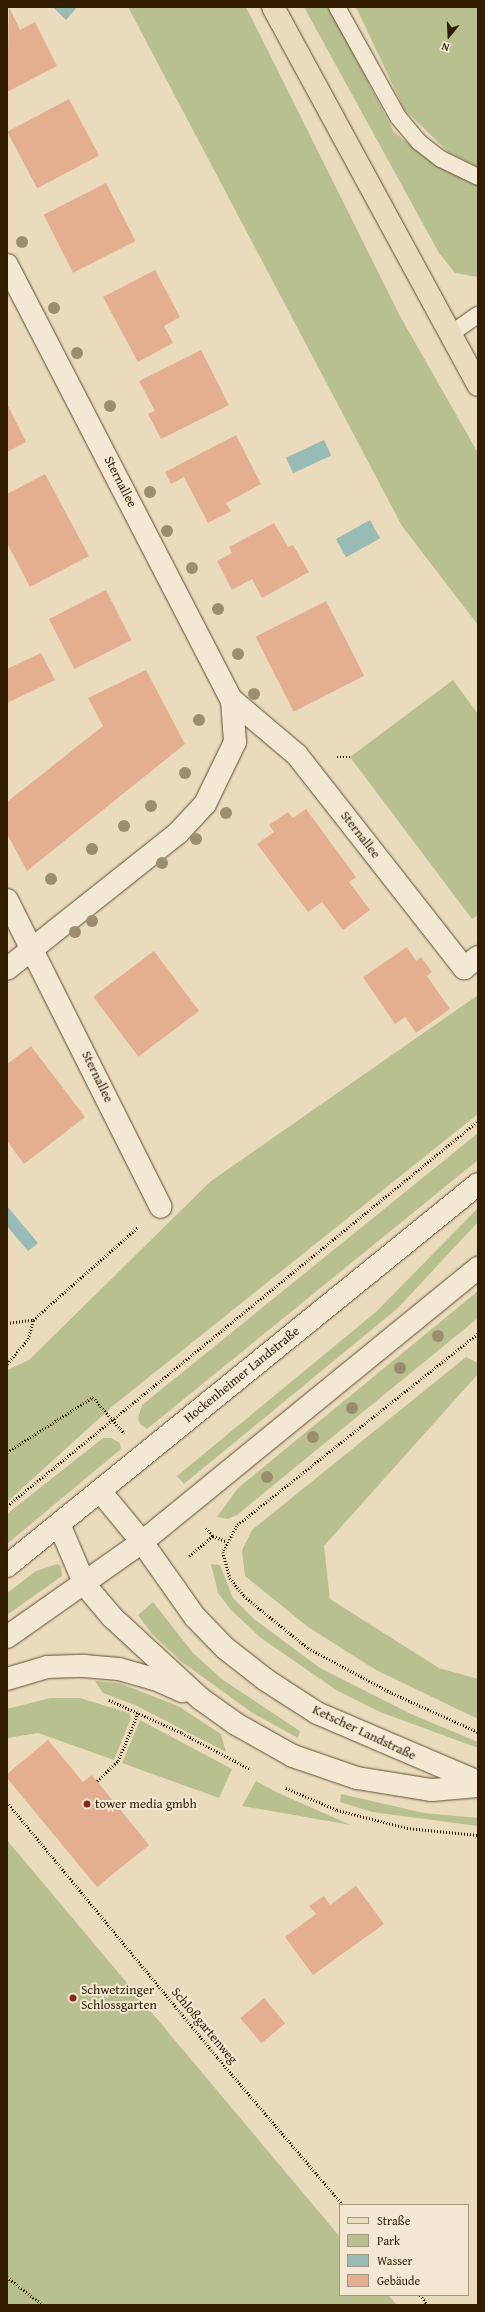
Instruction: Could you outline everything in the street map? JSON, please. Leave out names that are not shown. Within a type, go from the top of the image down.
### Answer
[{"type":"main road","points":[[274,7],[449,336],[478,385]]},
{"type":"street","name":"Sternallee","points":[[7,265],[232,700],[297,755],[464,968],[478,957]]},
{"type":"street","name":"Sternallee","points":[[7,969],[178,833],[205,804],[235,742],[232,700]]},
{"type":"street","points":[[7,900],[33,948]]},
{"type":"street","name":"Sternallee","points":[[33,948],[161,1207]]},
{"type":"street","name":"Hockenheimer Landstraße","points":[[7,1566],[478,1184]]},
{"type":"street","points":[[7,1637],[85,1585],[142,1542],[478,1268]]},
{"type":"street","name":"Ketscher Landstraße","points":[[100,1491],[142,1542],[195,1617],[225,1648],[266,1680],[317,1713],[478,1782]]},
{"type":"street","points":[[59,1524],[85,1585],[112,1617],[201,1699],[236,1724],[293,1756],[357,1778],[432,1790],[478,1786]]},
{"type":"street","points":[[7,1679],[47,1667],[119,1669],[155,1679],[201,1699]]},
{"type":"lane","points":[[337,7],[398,117],[419,142],[441,159],[478,177]]},
{"type":"lane","points":[[449,336],[478,315]]},
{"type":"path","points":[[7,1506],[112,1418],[478,1121]]},
{"type":"path","points":[[7,1364],[28,1339],[33,1320],[161,1207]]},
{"type":"path","points":[[7,1323],[33,1320]]},
{"type":"path","points":[[478,1334],[236,1526],[226,1541],[224,1558],[230,1578],[266,1617],[315,1652],[392,1693],[478,1732]]},
{"type":"path","points":[[7,1452],[93,1397],[112,1418]]},
{"type":"path","points":[[214,1536],[226,1541]]},
{"type":"path","points":[[96,1781],[118,1761],[138,1713]]},
{"type":"path","name":"Schloßgartenweg","points":[[7,1802],[218,2058],[342,2204]]},
{"type":"path","points":[[7,2276],[43,2305]]},
{"type":"path","points":[[421,2296],[428,2305]]},
{"type":"green space","points":[[128,7],[246,7],[400,316],[478,453],[478,625],[402,526]]},
{"type":"green space","points":[[304,7],[329,7],[394,132],[431,162],[478,184],[478,277],[455,273],[439,253]]},
{"type":"green space","points":[[356,7],[478,7],[478,167],[448,152],[404,109]]},
{"type":"green space","points":[[453,680],[478,714],[478,915],[472,919],[350,757]]},
{"type":"green space","points":[[478,995],[478,1114],[114,1405],[7,1502],[7,1370],[29,1360],[211,1181]]},
{"type":"green space","points":[[478,1133],[478,1160],[147,1429],[140,1424],[138,1418],[142,1405]]},
{"type":"green space","points":[[478,1208],[478,1222],[398,1308],[184,1484],[177,1476],[377,1311]]},
{"type":"green space","points":[[478,1291],[478,1318],[237,1515],[228,1519],[217,1517],[238,1488]]},
{"type":"green space","points":[[466,1357],[478,1363],[478,1374],[324,1546],[330,1599],[439,1668],[478,1679],[478,1719],[376,1670],[308,1627],[245,1576],[242,1550],[252,1530]]},
{"type":"green space","points":[[103,1438],[111,1438],[120,1443],[121,1449],[7,1544],[7,1514]]},
{"type":"green space","points":[[57,1564],[61,1566],[62,1576],[7,1615],[7,1593],[36,1571]]},
{"type":"green space","points":[[211,1564],[220,1565],[233,1598],[254,1619],[320,1668],[411,1714],[478,1742],[478,1748],[380,1712],[336,1690],[261,1638],[231,1610],[218,1593]]},
{"type":"green space","points":[[153,1602],[193,1653],[223,1680],[300,1731],[298,1738],[251,1712],[182,1662],[152,1634],[138,1615]]},
{"type":"green space","points":[[95,1681],[119,1683],[178,1706],[221,1734],[226,1752],[135,1705],[103,1693]]},
{"type":"green space","points":[[50,1698],[80,1698],[129,1713],[131,1718],[114,1760],[38,1733],[7,1738],[7,1709]]},
{"type":"green space","points":[[140,1720],[232,1769],[219,1798],[122,1763]]},
{"type":"green space","points":[[256,1781],[278,1793],[351,1825],[242,1806]]},
{"type":"green space","points":[[341,1794],[424,1813],[478,1818],[478,1826],[372,1812],[340,1802]]},
{"type":"green space","name":"Schwetzinger Schlossgarten","points":[[7,1840],[339,2236],[339,2296],[389,2296],[397,2305],[7,2305]]},
{"type":"water","points":[[53,7],[77,7],[66,20]]},
{"type":"water","points":[[324,440],[331,455],[293,473],[286,458]]},
{"type":"water","points":[[370,520],[380,538],[346,557],[336,539]]},
{"type":"water","points":[[7,1206],[38,1243],[28,1251],[7,1226]]},
{"type":"building","points":[[9,7],[20,30],[35,22],[57,66],[7,92]]},
{"type":"building","points":[[69,99],[99,156],[37,188],[7,132]]},
{"type":"building","points":[[106,183],[136,241],[73,273],[44,215]]},
{"type":"building","points":[[155,270],[180,317],[164,326],[173,343],[138,362],[103,297]]},
{"type":"building","points":[[201,350],[229,405],[161,439],[148,414],[155,411],[139,381]]},
{"type":"building","points":[[7,404],[26,442],[7,452]]},
{"type":"building","points":[[236,435],[261,484],[226,503],[231,511],[208,523],[184,477],[171,484],[165,472]]},
{"type":"building","points":[[45,474],[89,556],[30,587],[7,543],[7,494]]},
{"type":"building","points":[[274,523],[288,547],[293,545],[309,572],[262,598],[252,579],[232,590],[217,561],[232,553],[229,547]]},
{"type":"building","points":[[106,590],[131,640],[74,669],[49,619]]},
{"type":"building","points":[[326,601],[364,676],[294,712],[256,637]]},
{"type":"building","points":[[41,653],[55,680],[7,703],[7,669]]},
{"type":"building","points":[[146,670],[185,744],[27,871],[7,834],[7,802],[103,726],[88,698]]},
{"type":"building","points":[[306,809],[356,877],[349,882],[370,910],[343,930],[322,902],[308,912],[257,844],[274,832],[269,825],[288,812],[293,818]]},
{"type":"building","points":[[407,947],[416,961],[421,957],[432,972],[427,976],[450,1009],[416,1033],[405,1017],[395,1024],[363,977]]},
{"type":"building","points":[[154,951],[199,1011],[138,1057],[93,997]]},
{"type":"building","points":[[31,1046],[85,1117],[24,1164],[7,1141],[7,1064]]},
{"type":"building","points":[[48,1740],[83,1782],[92,1775],[149,1845],[97,1887],[7,1778],[7,1774]]},
{"type":"building","points":[[356,1886],[384,1924],[313,1975],[285,1937],[316,1914],[309,1906],[324,1896],[330,1905]]},
{"type":"building","points":[[264,1998],[285,2023],[261,2043],[240,2018]]},
{"type":"place","name":"tower media gmbh","points":[[87,1804]]},
{"type":"place","name":"Schwetzinger Schlossgarten","points":[[73,1998]]}]
